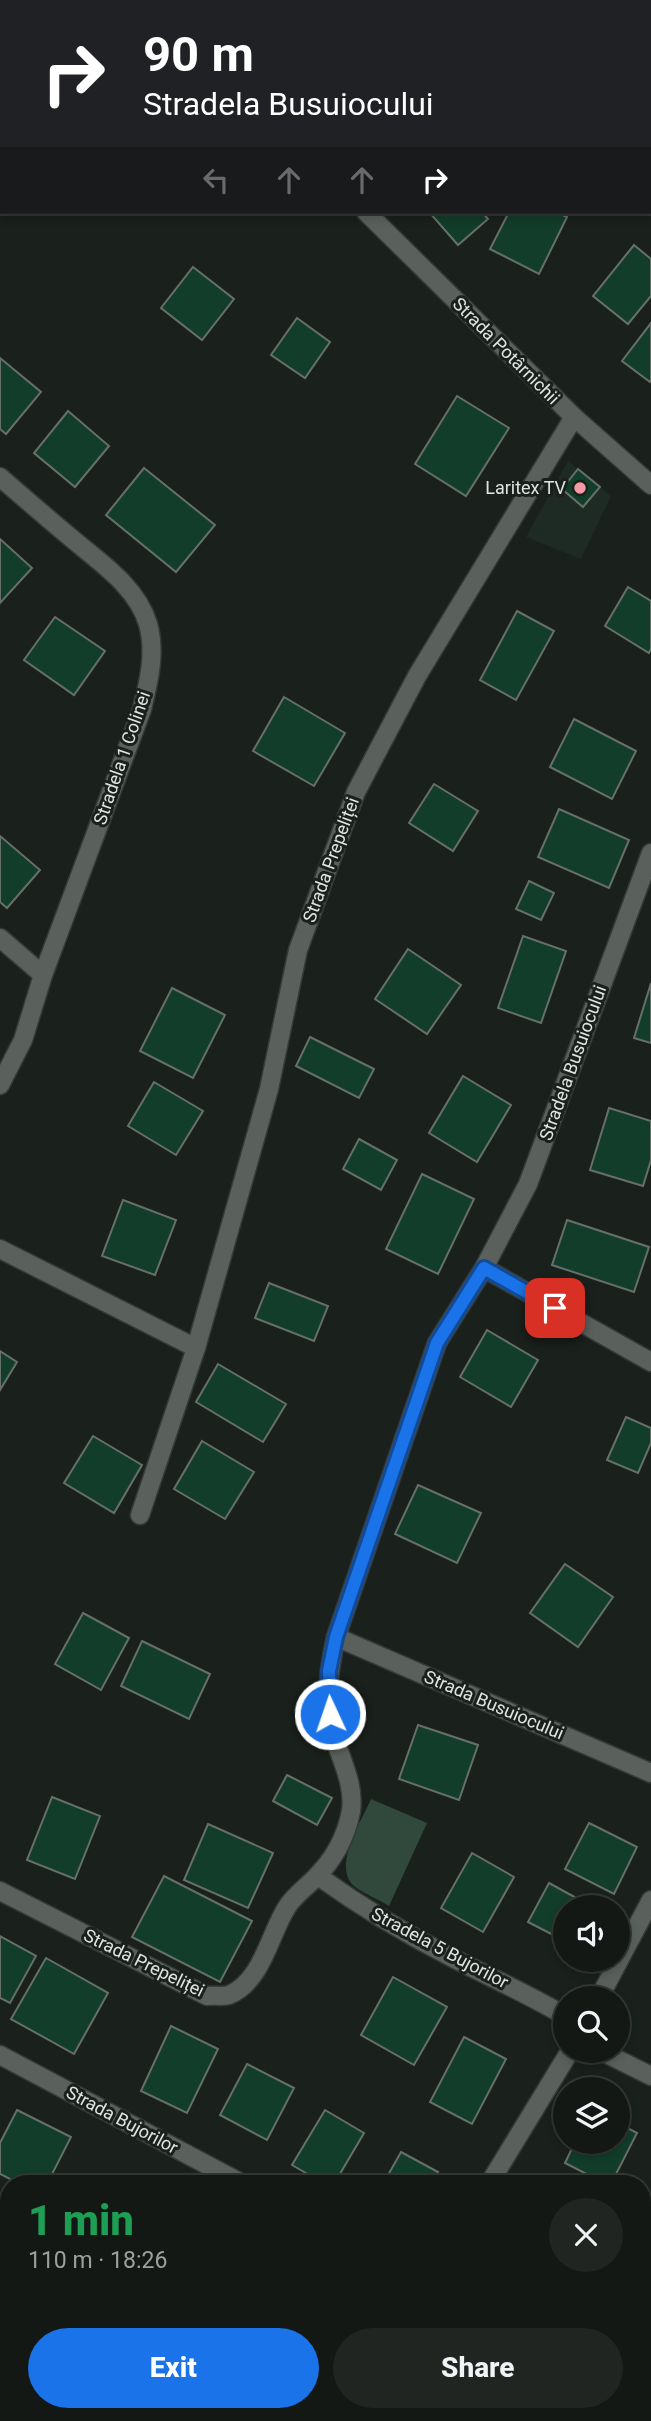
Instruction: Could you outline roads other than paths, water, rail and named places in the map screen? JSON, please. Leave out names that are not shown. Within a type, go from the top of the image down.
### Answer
[{"type":"street","name":"Strada Potârnichii","points":[[368,214],[574,417],[651,485]]},
{"type":"street","name":"Strada Prepeliței","points":[[140,1515],[196,1348],[269,1088],[298,950],[356,792],[416,676],[574,417]]},
{"type":"street","name":"Stradela 1 Colinei","points":[[0,477],[132,594],[148,623],[152,650],[142,709],[43,975],[23,1040],[0,1085]]},
{"type":"street","name":"Stradela Busuiocului","points":[[318,1876],[341,1845],[351,1809],[348,1777],[333,1732],[328,1696],[329,1671],[336,1637],[437,1343],[484,1268],[528,1184],[651,853]]},
{"type":"street","points":[[0,939],[43,975]]},
{"type":"street","points":[[0,1249],[196,1348]]},
{"type":"street","points":[[484,1268],[651,1362]]},
{"type":"street","name":"Strada Busuiocului","points":[[336,1637],[651,1773]]},
{"type":"street","name":"Strada Prepeliței","points":[[0,1891],[207,1996],[228,1995],[244,1984],[263,1960],[287,1906],[318,1876]]},
{"type":"street","name":"Stradela 5 Bujorilor","points":[[318,1876],[394,1926],[553,2009]]},
{"type":"street","points":[[605,1986],[651,1900]]},
{"type":"street","name":"Strada Bujorilor","points":[[0,2055],[226,2175]]},
{"type":"street","points":[[494,2175],[563,2063]]},
{"type":"street","points":[[625,2063],[651,2076]]},
{"type":"place","name":"Laritex TV","points":[[580,488]]}]
